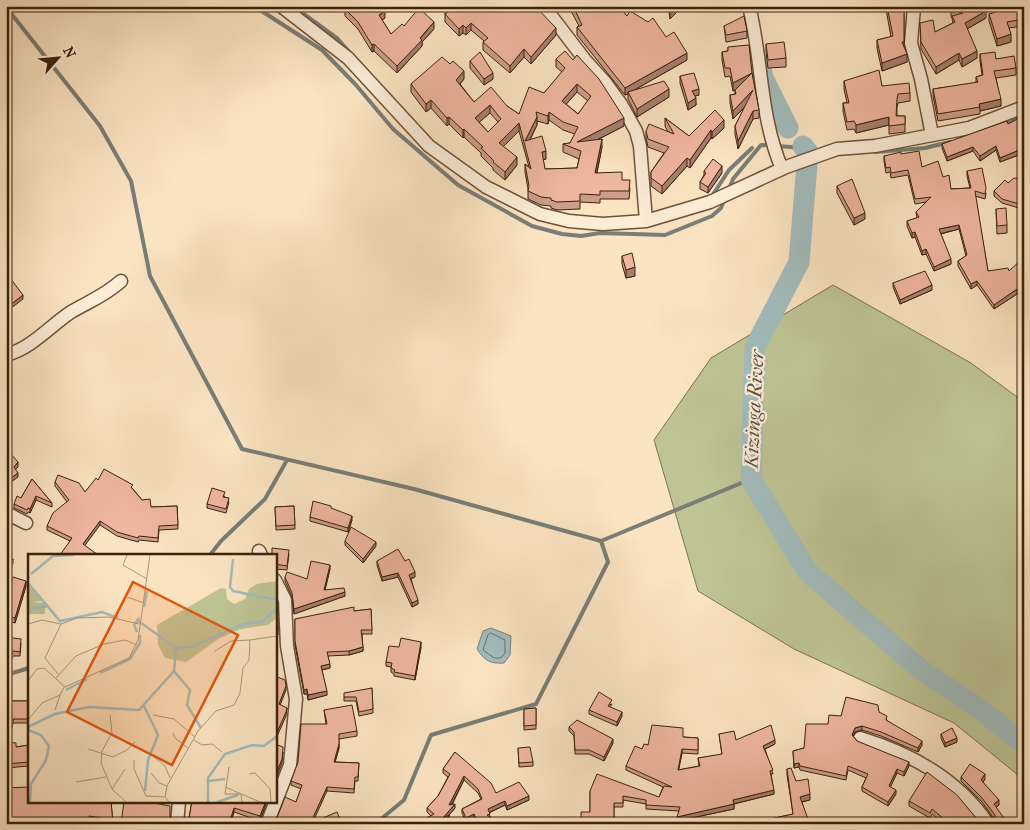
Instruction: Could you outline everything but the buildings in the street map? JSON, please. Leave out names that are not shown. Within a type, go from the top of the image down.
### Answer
[{"type":"street","points":[[281,6],[348,58],[429,146],[486,187],[540,214],[569,221],[603,224],[646,222],[710,202],[784,168],[837,149],[875,146],[969,128],[1024,107]]},
{"type":"street","points":[[540,6],[605,82],[621,104],[636,131],[640,146],[646,222]]},
{"type":"street","points":[[749,6],[753,22],[760,86],[773,146],[784,168]]},
{"type":"street","points":[[914,6],[911,43],[923,86],[932,135]]},
{"type":"street","points":[[6,355],[51,329],[70,313],[110,291],[121,281]]},
{"type":"street","points":[[6,513],[26,523]]},
{"type":"street","points":[[276,582],[285,600],[288,646],[296,699],[290,765],[276,801]]},
{"type":"street","points":[[860,738],[896,749],[924,765],[949,782],[971,803],[988,824]]},
{"type":"street","points":[[177,824],[179,802]]},
{"type":"street","points":[[267,824],[276,802]]},
{"type":"green space","points":[[833,285],[971,363],[1024,402],[1024,780],[954,723],[794,649],[698,591],[654,440],[711,358]]},
{"type":"water","points":[[491,628],[511,636],[510,655],[504,663],[495,663],[488,660],[477,649],[483,631]]},
{"type":"waterway","points":[[254,6],[322,50],[356,85],[393,129],[458,185],[532,226],[562,234],[581,236],[600,233],[665,235],[712,216],[721,208],[724,200]]},
{"type":"waterway","points":[[293,6],[337,38],[351,54]]},
{"type":"waterway","points":[[6,7],[100,126],[131,181],[150,276],[242,449],[414,489],[601,541],[751,479]]},
{"type":"waterway","points":[[760,64],[763,78],[788,128]]},
{"type":"waterway","points":[[1004,123],[1018,118]]},
{"type":"waterway","points":[[876,152],[925,148],[950,142]]},
{"type":"waterway","points":[[729,189],[733,179],[761,145],[791,147],[814,152]]},
{"type":"waterway","name":"Kizinga River","points":[[803,146],[808,152],[799,262],[755,347],[751,479],[807,571],[920,669],[980,709],[1024,744]]},
{"type":"waterway","points":[[712,196],[729,170],[752,148]]},
{"type":"waterway","points":[[211,554],[221,541],[265,499],[287,460]]},
{"type":"waterway","points":[[375,824],[404,800],[431,735],[536,704],[608,562],[601,541]]},
{"type":"waterway","points":[[6,675],[28,668]]}]
